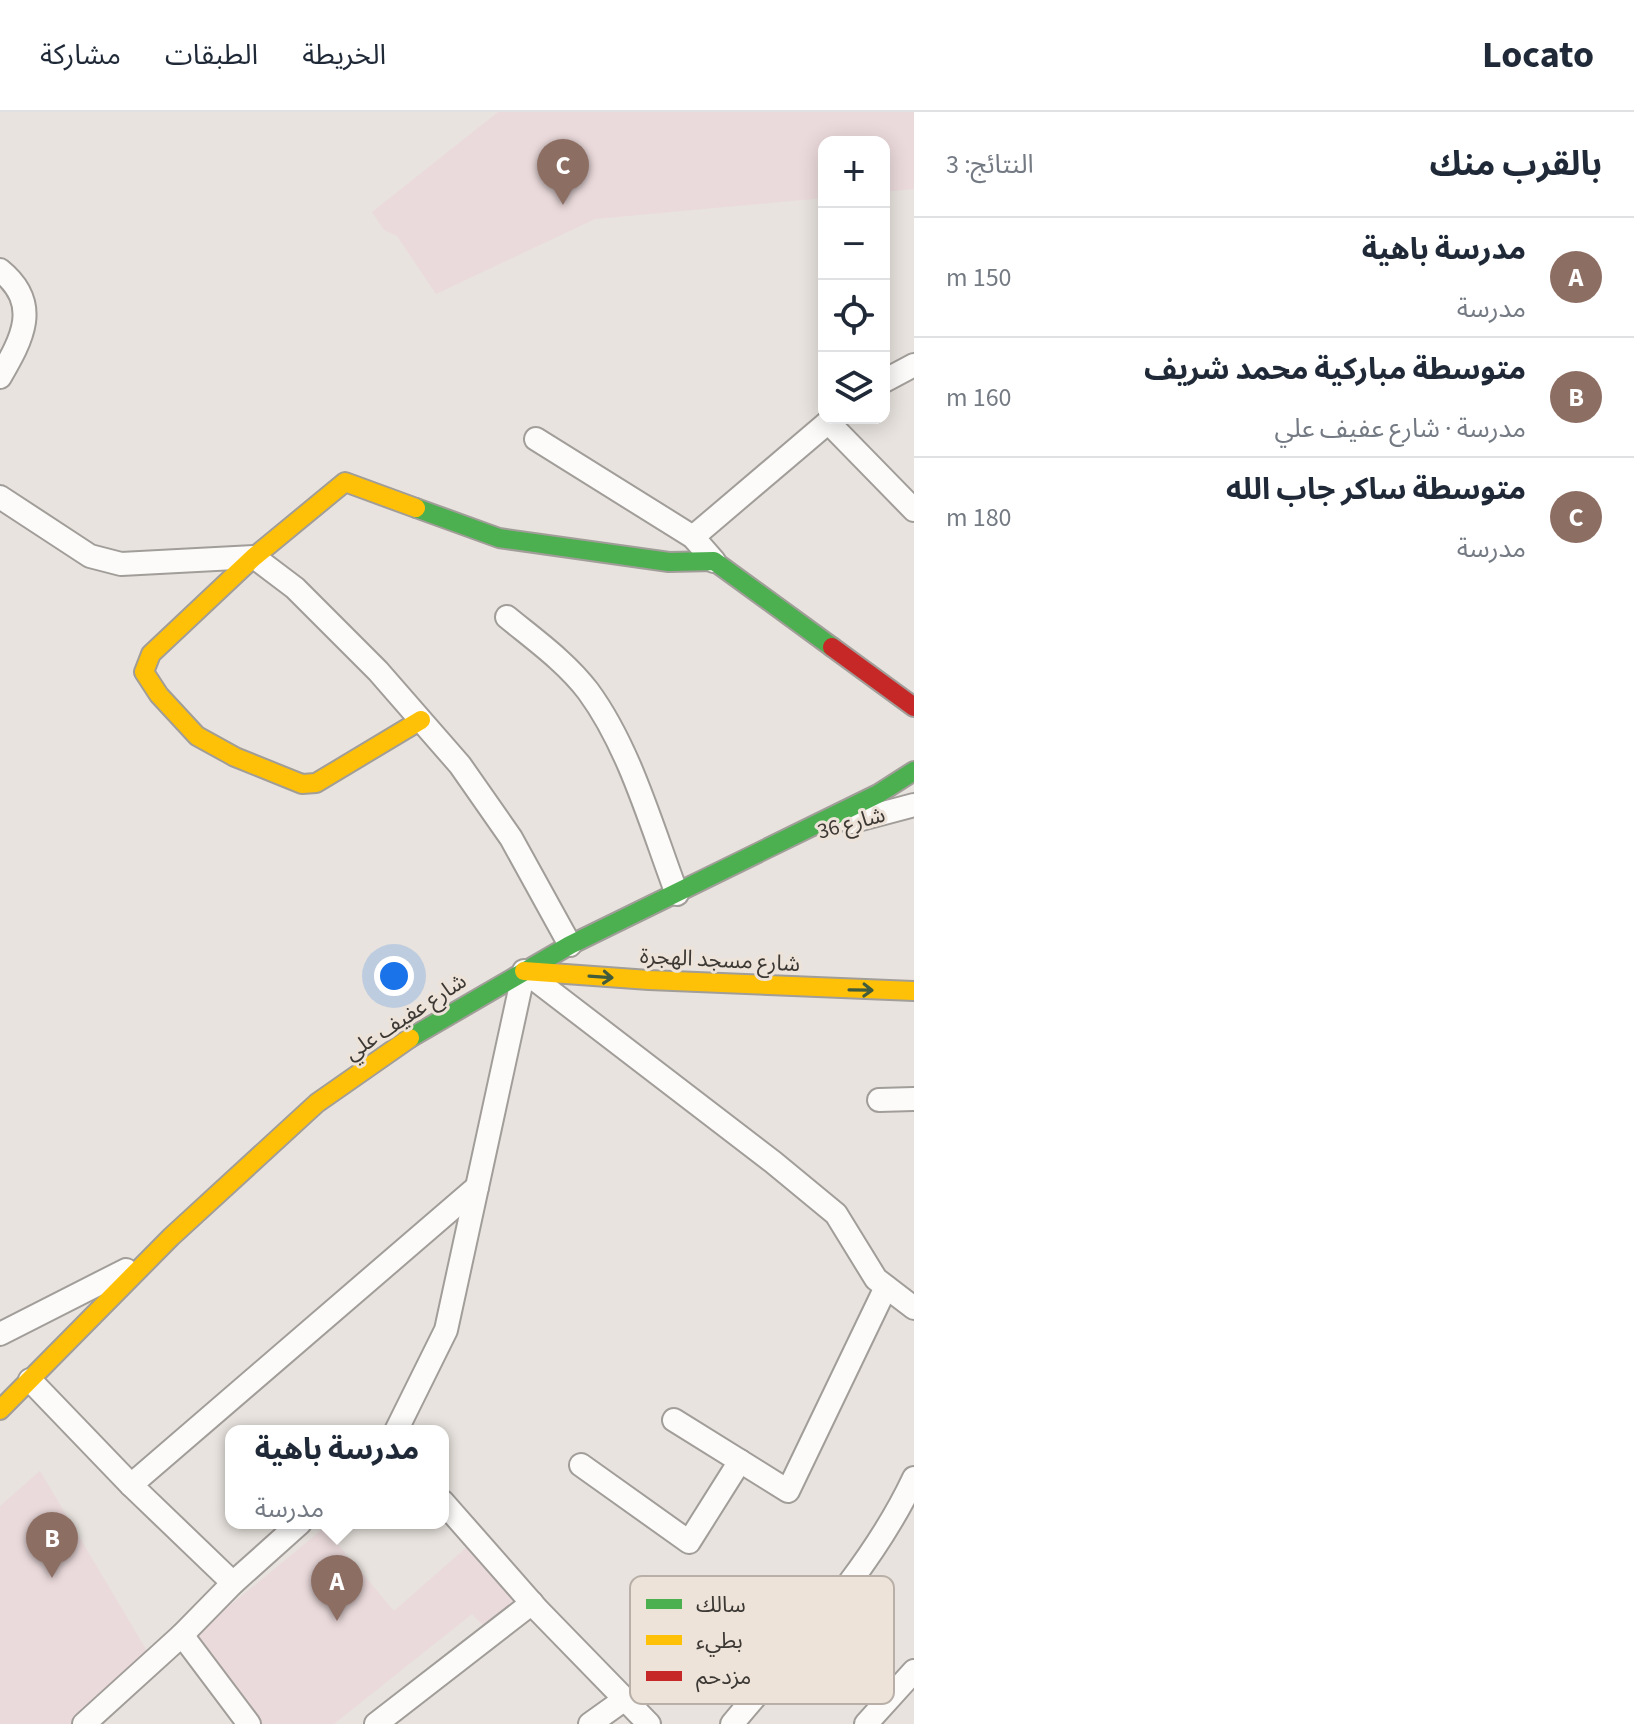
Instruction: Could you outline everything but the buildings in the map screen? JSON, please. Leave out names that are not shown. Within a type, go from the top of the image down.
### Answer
[{"type":"street","points":[[0,270],[13,280],[27,313],[21,340],[0,377]]},
{"type":"street","points":[[890,378],[914,365]]},
{"type":"street","points":[[693,537],[825,424]]},
{"type":"street","points":[[834,424],[914,510]]},
{"type":"street","points":[[536,439],[693,537],[714,561],[914,707]]},
{"type":"street","points":[[421,720],[316,783],[302,784],[235,757],[197,736],[159,695],[144,672],[151,654],[254,557],[345,482],[499,538],[669,562],[714,561]]},
{"type":"street","points":[[0,497],[90,556],[121,564],[254,557],[295,588],[378,671],[460,765],[511,838],[570,945]]},
{"type":"street","points":[[507,617],[568,667],[589,693],[621,748],[677,894]]},
{"type":"street","name":"شارع عفيف علي","points":[[0,1410],[149,1259],[317,1103],[426,1027],[570,945],[878,794],[914,771]]},
{"type":"street","name":"شارع 36","points":[[789,839],[914,805]]},
{"type":"street","points":[[399,1425],[446,1330],[524,971],[836,1214],[876,1279],[914,1308]]},
{"type":"street","name":"شارع مسجد الهجرة","points":[[524,971],[914,991]]},
{"type":"street","points":[[879,1100],[914,1099]]},
{"type":"street","points":[[131,1485],[477,1187]]},
{"type":"street","points":[[0,1334],[149,1259]]},
{"type":"street","points":[[674,1420],[788,1491],[886,1287]]},
{"type":"street","points":[[30,1380],[131,1485],[233,1583]]},
{"type":"street","points":[[581,1465],[689,1542],[740,1461]]},
{"type":"street","points":[[853,1576],[895,1517],[914,1478]]},
{"type":"street","points":[[449,1509],[532,1603],[649,1724]]},
{"type":"street","points":[[84,1724],[293,1529]]},
{"type":"street","points":[[376,1724],[532,1603]]},
{"type":"street","points":[[182,1635],[249,1724]]},
{"type":"street","points":[[894,1693],[914,1671]]},
{"type":"street","points":[[590,1724],[625,1699]]},
{"type":"street","points":[[732,1724],[749,1704]]},
{"type":"street","points":[[866,1724],[884,1704]]},
{"type":"shaded area","points":[[498,112],[914,112],[914,189],[890,191],[890,136],[818,136],[818,199],[595,219],[436,294],[397,236],[384,230],[372,212]]},
{"type":"shaded area","points":[[40,1471],[147,1651],[70,1724],[0,1724],[0,1506]]},
{"type":"shaded area","points":[[323,1529],[394,1611],[469,1545],[516,1600],[486,1628],[472,1614],[334,1724],[255,1724],[182,1645]]},
{"type":"traffic: fast","points":[[416,508],[499,538],[669,562],[714,561],[832,647]]},
{"type":"traffic: fast","points":[[410,1038],[570,945],[878,794],[914,771]]},
{"type":"traffic: slow","points":[[416,508],[345,482],[254,557],[151,654],[144,672],[159,695],[197,736],[235,757],[302,784],[316,783],[421,720]]},
{"type":"traffic: slow","points":[[524,971],[649,980],[914,991]]},
{"type":"traffic: slow","points":[[0,1410],[171,1237],[317,1103],[410,1038]]},
{"type":"traffic: jam","points":[[832,647],[914,707]]},
{"type":"place","name":"متوسطة ساكر جاب الله","points":[[563,205]]},
{"type":"place","name":"متوسطة مباركية محمد شريف","points":[[52,1578]]},
{"type":"place","name":"مدرسة باهية","points":[[337,1621]]}]
